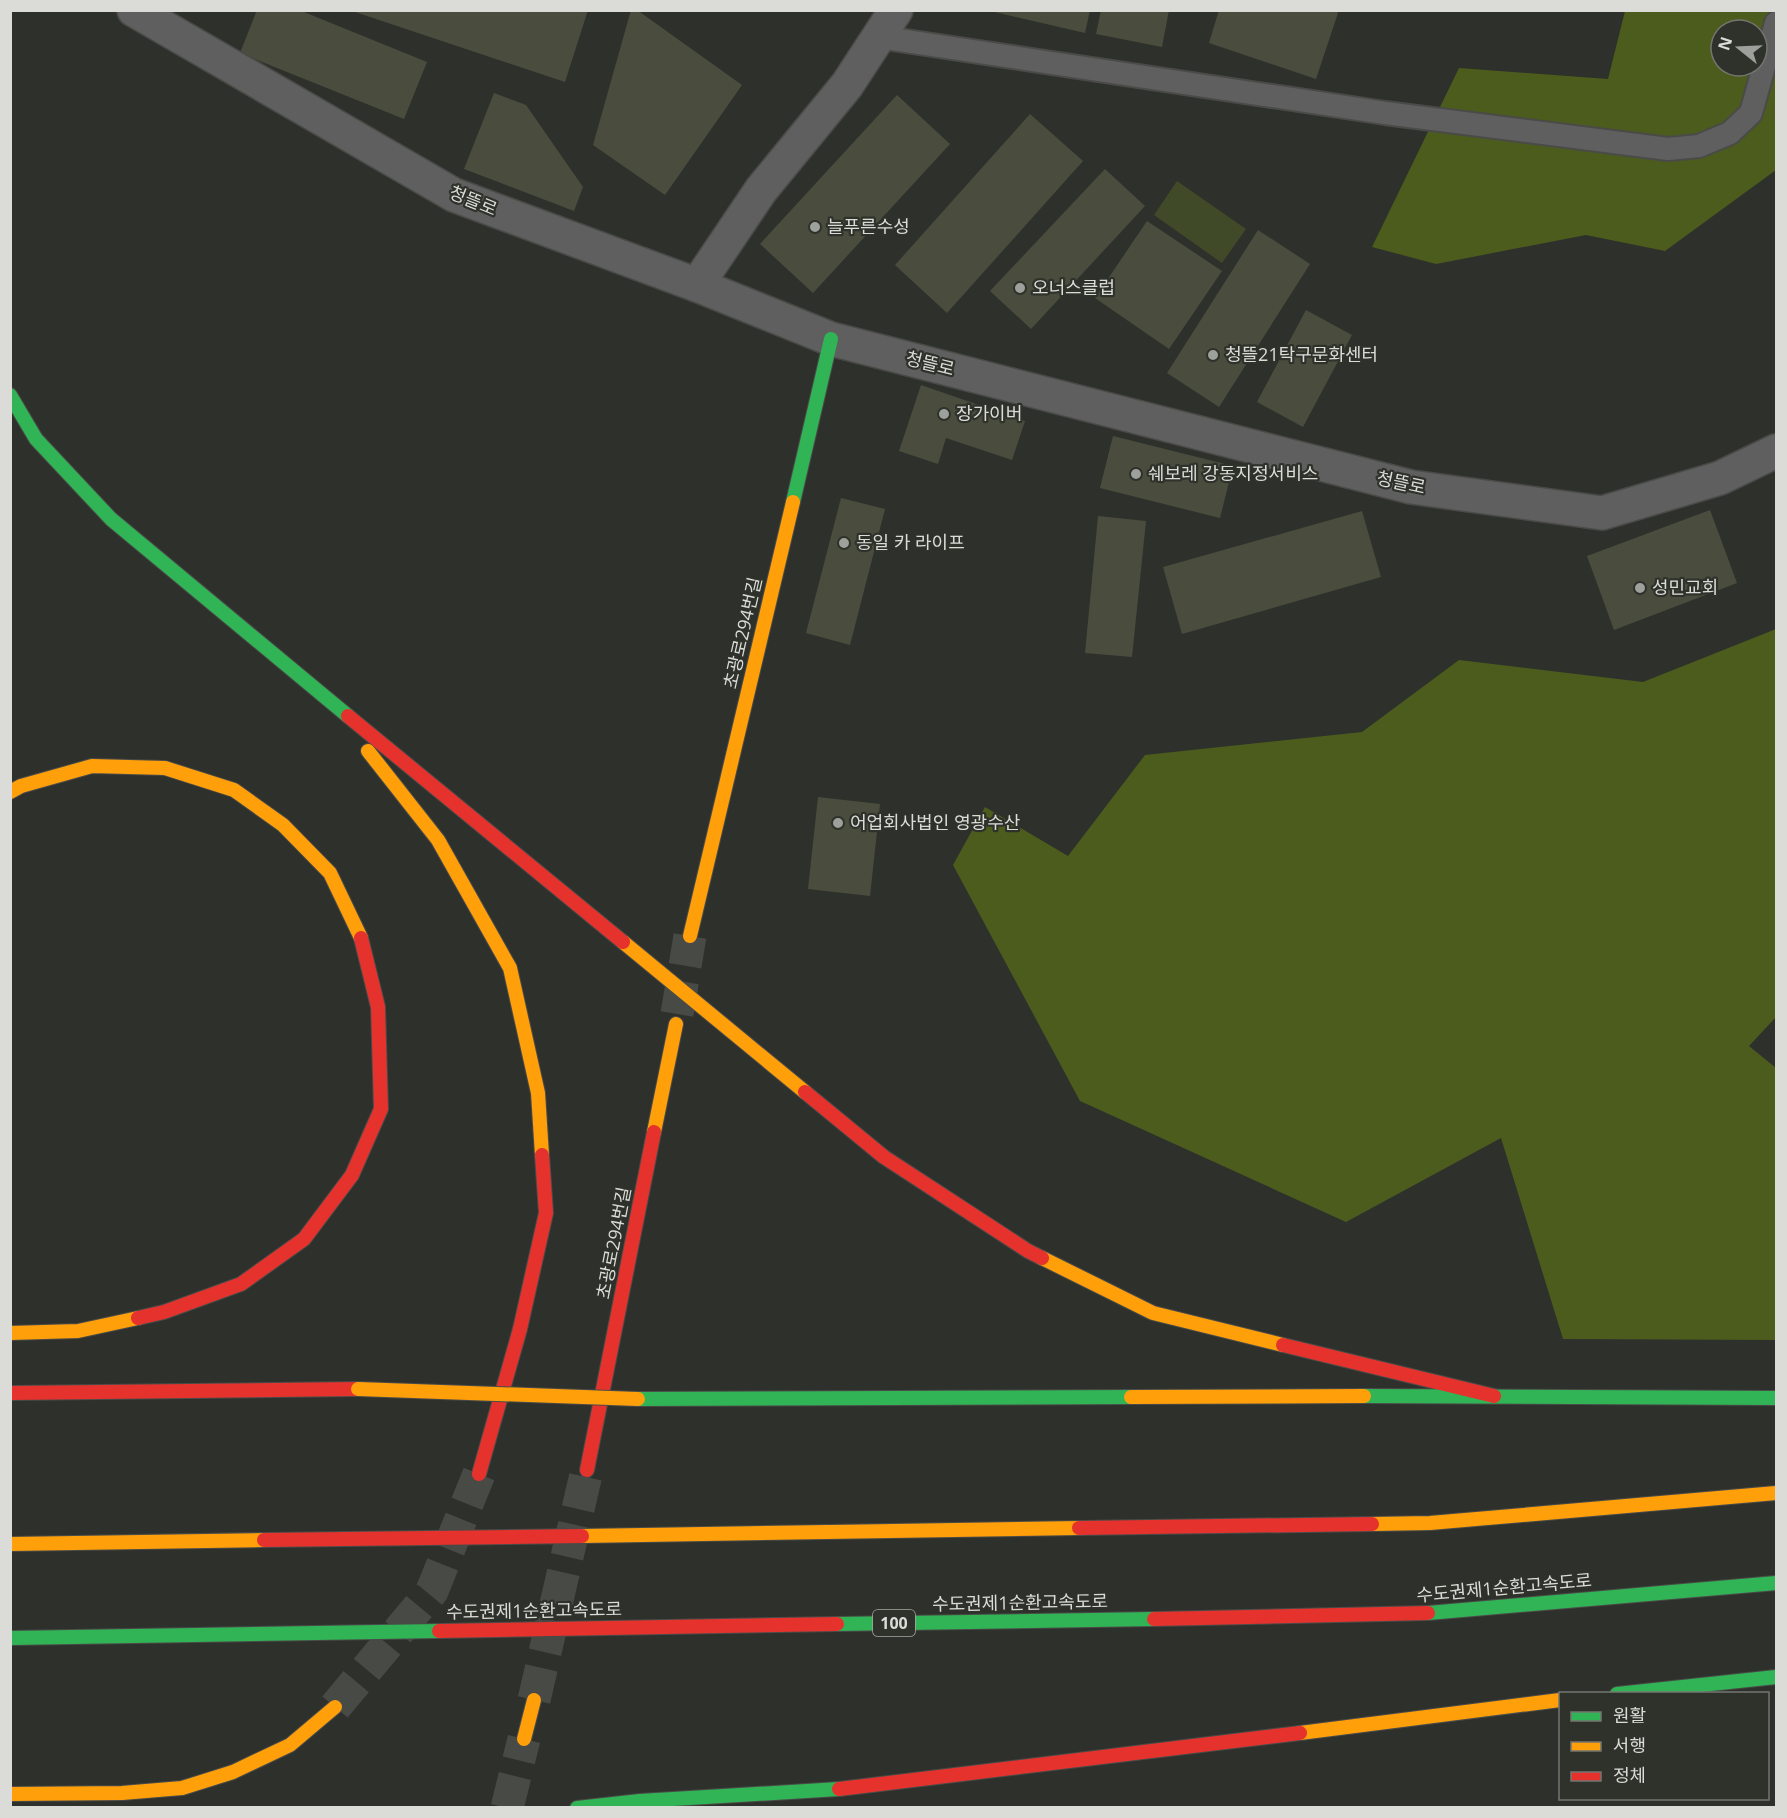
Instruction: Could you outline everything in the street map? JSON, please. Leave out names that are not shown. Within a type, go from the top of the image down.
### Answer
[{"type":"main road","name":"초광로294번길","points":[[690,936],[831,339]]},
{"type":"main road","points":[[10,395],[36,439],[111,519],[884,1157],[1028,1251],[1153,1313],[1494,1396]]},
{"type":"main road","points":[[329,700],[438,840],[510,968],[538,1093],[546,1213],[520,1329],[480,1474]]},
{"type":"main road","points":[[10,792],[21,786],[92,766],[165,768],[234,790],[283,825],[330,873],[360,932],[378,1007],[381,1109],[352,1175],[304,1239],[241,1284],[164,1312],[78,1331],[10,1333]]},
{"type":"main road","name":"초광로294번길","points":[[587,1470],[676,1024]]},
{"type":"main road","points":[[10,1393],[358,1389],[638,1399],[1494,1396],[1776,1398]]},
{"type":"main road","points":[[14,1544],[1430,1523],[1776,1493]]},
{"type":"main road","name":"수도권제1순환고속도로","points":[[10,1638],[1420,1614],[1776,1584]]},
{"type":"main road","points":[[1636,1692],[1776,1677]]},
{"type":"main road","points":[[524,1739],[534,1700]]},
{"type":"main road","points":[[577,1808],[640,1800],[864,1787],[1559,1700]]},
{"type":"main road","points":[[10,1794],[122,1793],[182,1788],[233,1772],[290,1745],[335,1707]]},
{"type":"main road","points":[[797,1805],[864,1787]]},
{"type":"street","name":"청뜰로","points":[[148,13],[454,195],[697,285],[831,339],[1411,488],[1602,513],[1720,478],[1776,451]]},
{"type":"street","points":[[697,285],[761,190],[847,84],[887,24]]},
{"type":"lane","points":[[887,24],[1384,113],[1668,149],[1699,146],[1719,138],[1730,133],[1751,113],[1776,23]]},
{"type":"green space","points":[[1625,11],[1776,11],[1776,170],[1665,251],[1586,235],[1436,264],[1372,247],[1459,68],[1608,79]]},
{"type":"green space","points":[[1177,181],[1246,229],[1222,263],[1154,215]]},
{"type":"green space","points":[[1776,629],[1776,1017],[1749,1046],[1776,1068],[1776,1340],[1563,1339],[1501,1138],[1346,1222],[1080,1101],[953,865],[985,807],[1068,856],[1145,755],[1362,732],[1459,660],[1643,682]]},
{"type":"building","points":[[257,10],[299,10],[427,62],[404,119],[240,53]]},
{"type":"building","points":[[349,10],[588,10],[565,82]]},
{"type":"building","points":[[631,10],[637,10],[742,85],[665,195],[593,145]]},
{"type":"building","points":[[986,10],[1090,10],[1085,33]]},
{"type":"building","points":[[1101,10],[1169,10],[1162,47],[1096,34]]},
{"type":"building","points":[[1219,10],[1339,10],[1316,79],[1209,43]]},
{"type":"building","points":[[494,93],[526,105],[583,187],[574,211],[464,169]]},
{"type":"building","points":[[897,95],[950,144],[813,293],[760,244]]},
{"type":"building","points":[[1030,114],[1083,161],[947,313],[895,265]]},
{"type":"building","points":[[1105,169],[1145,206],[1031,329],[990,291]]},
{"type":"building","points":[[1147,221],[1222,271],[1169,349],[1095,298]]},
{"type":"building","points":[[1258,230],[1310,264],[1219,407],[1167,373]]},
{"type":"building","points":[[1306,310],[1352,335],[1303,427],[1257,402]]},
{"type":"building","points":[[921,385],[1025,421],[1012,460],[946,438],[938,464],[899,451]]},
{"type":"building","points":[[1113,436],[1233,466],[1220,518],[1100,488]]},
{"type":"building","points":[[841,498],[885,509],[850,645],[806,633]]},
{"type":"building","points":[[1710,510],[1737,583],[1614,630],[1587,556]]},
{"type":"building","points":[[1362,511],[1381,577],[1182,634],[1163,567]]},
{"type":"building","points":[[1098,516],[1146,521],[1132,657],[1085,653]]},
{"type":"building","points":[[818,797],[880,804],[870,896],[808,889]]},
{"type":"tunnel","points":[[677,1014],[690,936]]},
{"type":"tunnel","points":[[534,1700],[587,1470]]},
{"type":"tunnel","points":[[335,1707],[432,1591],[479,1474]]},
{"type":"tunnel","points":[[507,1808],[524,1739]]},
{"type":"traffic: fast","points":[[793,502],[831,339]]},
{"type":"traffic: fast","points":[[10,395],[36,439],[111,519],[348,716]]},
{"type":"traffic: fast","points":[[1364,1396],[1776,1398]]},
{"type":"traffic: fast","points":[[638,1399],[1131,1397]]},
{"type":"traffic: fast","points":[[1428,1613],[1776,1583]]},
{"type":"traffic: fast","points":[[837,1624],[1154,1619]]},
{"type":"traffic: fast","points":[[10,1638],[439,1631]]},
{"type":"traffic: fast","points":[[1636,1692],[1776,1677]]},
{"type":"traffic: fast","points":[[577,1808],[640,1801],[839,1789]]},
{"type":"traffic: slow","points":[[690,936],[793,502]]},
{"type":"traffic: slow","points":[[368,751],[438,840],[510,968],[538,1093],[542,1155]]},
{"type":"traffic: slow","points":[[10,792],[21,786],[92,766],[165,768],[234,790],[283,825],[330,873],[361,938]]},
{"type":"traffic: slow","points":[[623,942],[805,1092]]},
{"type":"traffic: slow","points":[[654,1132],[676,1024]]},
{"type":"traffic: slow","points":[[1042,1258],[1153,1313],[1283,1345]]},
{"type":"traffic: slow","points":[[10,1333],[78,1331],[138,1318]]},
{"type":"traffic: slow","points":[[358,1389],[638,1399]]},
{"type":"traffic: slow","points":[[1131,1397],[1364,1396]]},
{"type":"traffic: slow","points":[[1372,1524],[1430,1523],[1776,1493]]},
{"type":"traffic: slow","points":[[582,1536],[1079,1528]]},
{"type":"traffic: slow","points":[[10,1544],[264,1540]]},
{"type":"traffic: slow","points":[[524,1739],[534,1700]]},
{"type":"traffic: slow","points":[[1300,1733],[1559,1700]]},
{"type":"traffic: slow","points":[[10,1794],[122,1793],[182,1788],[233,1772],[290,1745],[335,1707]]},
{"type":"traffic: jam","points":[[348,716],[623,942]]},
{"type":"traffic: jam","points":[[138,1318],[164,1312],[241,1284],[304,1239],[352,1175],[381,1109],[378,1007],[361,938]]},
{"type":"traffic: jam","points":[[805,1092],[884,1157],[1042,1258]]},
{"type":"traffic: jam","points":[[587,1470],[654,1132]]},
{"type":"traffic: jam","points":[[479,1474],[520,1329],[546,1213],[542,1155]]},
{"type":"traffic: jam","points":[[1283,1345],[1494,1396]]},
{"type":"traffic: jam","points":[[10,1393],[358,1389]]},
{"type":"traffic: jam","points":[[1079,1528],[1372,1524]]},
{"type":"traffic: jam","points":[[264,1540],[582,1536]]},
{"type":"traffic: jam","points":[[1154,1619],[1428,1613]]},
{"type":"traffic: jam","points":[[439,1631],[837,1624]]},
{"type":"traffic: jam","points":[[839,1789],[1300,1733]]},
{"type":"place","name":"늘푸른수성","points":[[815,227]]},
{"type":"place","name":"오너스클럽","points":[[1020,288]]},
{"type":"place","name":"청뜰21탁구문화센터","points":[[1213,355]]},
{"type":"place","name":"장가이버","points":[[944,414]]},
{"type":"place","name":"쉐보레 강동지정서비스","points":[[1136,474]]},
{"type":"place","name":"동일 카 라이프","points":[[844,543]]},
{"type":"place","name":"성민교회","points":[[1640,588]]},
{"type":"place","name":"어업회사법인 영광수산","points":[[838,823]]}]
